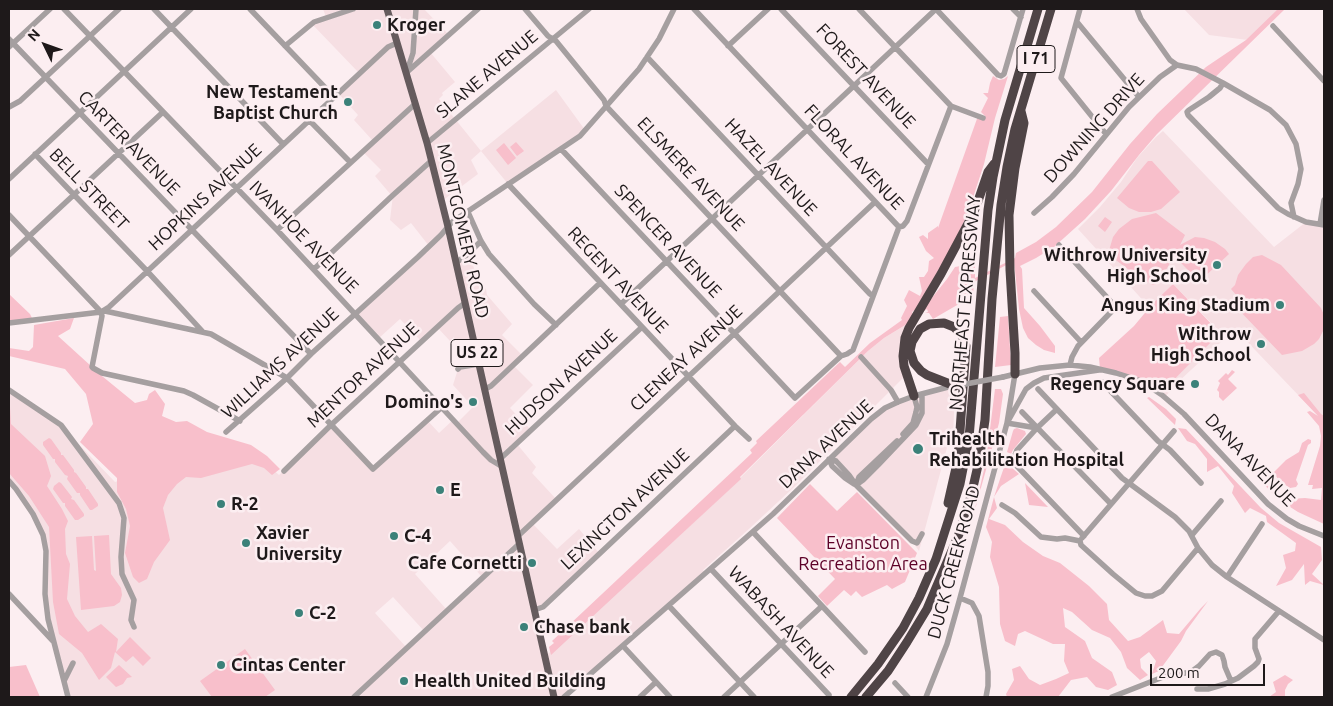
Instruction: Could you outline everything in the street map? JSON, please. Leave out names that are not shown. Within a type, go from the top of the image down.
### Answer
[{"type":"highway","name":"NORTHEAST EXPRESSWAY","points":[[851,697],[878,664],[903,628],[915,606],[936,559],[960,484],[969,438],[988,210],[1005,120],[1038,9]]},
{"type":"highway","name":"NORTHEAST EXPRESSWAY","points":[[866,697],[888,670],[927,609],[959,534],[971,496],[979,461],[985,420],[992,299],[1001,205],[1007,167],[1021,110],[1051,9]]},
{"type":"highway","points":[[1014,374],[1015,353],[1009,215],[1015,168],[1024,123],[1021,110]]},
{"type":"highway","points":[[918,395],[904,366],[905,338],[972,216],[988,172],[996,162]]},
{"type":"highway","points":[[950,517],[948,505],[958,459],[966,346],[961,334],[954,327],[944,323],[929,324],[920,329],[912,342],[910,351],[914,363],[920,371],[928,376],[954,386]]},
{"type":"main road","name":"MONTGOMERY ROAD","points":[[388,9],[427,143],[448,227],[554,697]]},
{"type":"street","points":[[10,43],[50,9]]},
{"type":"street","name":"IVANHOE AVENUE","points":[[64,9],[314,269],[491,460],[501,462]]},
{"type":"street","points":[[9,107],[20,101],[46,78],[119,9]]},
{"type":"street","points":[[154,9],[284,144]]},
{"type":"street","points":[[9,179],[191,9]]},
{"type":"street","points":[[250,9],[334,97]]},
{"type":"street","points":[[285,46],[314,22],[353,9]]},
{"type":"street","points":[[406,73],[413,54],[416,9]]},
{"type":"street","points":[[406,73],[478,9]]},
{"type":"street","name":"ELSMERE AVENUE","points":[[525,9],[556,41],[604,100],[606,106],[841,356]]},
{"type":"street","name":"SLANE AVENUE","points":[[427,143],[589,9]]},
{"type":"street","name":"WILLIAMS AVENUE","points":[[226,432],[356,314],[452,222],[580,136],[639,69],[661,35],[674,9]]},
{"type":"street","name":"FLORAL AVENUE","points":[[694,9],[899,227],[855,345],[850,352],[841,356]]},
{"type":"street","points":[[728,46],[768,9]]},
{"type":"street","name":"FOREST AVENUE","points":[[781,9],[928,164]]},
{"type":"street","points":[[859,9],[951,106],[983,118]]},
{"type":"street","points":[[936,9],[1001,76],[1004,74],[1023,9]]},
{"type":"street","name":"HUDSON AVENUE","points":[[621,304],[936,9]]},
{"type":"street","points":[[1013,9],[1021,17]]},
{"type":"street","points":[[1080,9],[1061,78],[1106,134]]},
{"type":"street","points":[[1137,9],[1141,19],[1170,60],[1177,66],[1196,69],[1270,110],[1282,120],[1293,136],[1297,146],[1300,169],[1298,184],[1291,203],[1294,217]]},
{"type":"street","points":[[1077,22],[1139,97]]},
{"type":"street","points":[[1273,26],[1324,80]]},
{"type":"street","name":"CARTER AVENUE","points":[[10,43],[80,112],[311,354]]},
{"type":"street","name":"HOPKINS AVENUE","points":[[101,312],[109,307],[388,46],[397,43]]},
{"type":"street","name":"HAZEL AVENUE","points":[[647,57],[873,296]]},
{"type":"street","name":"DOWNING DRIVE","points":[[1034,213],[1065,184],[1129,107],[1161,76],[1177,66]]},
{"type":"street","points":[[1223,83],[1210,97],[1189,110],[1188,114],[1280,209],[1306,222],[1322,225],[1324,200]]},
{"type":"street","points":[[277,230],[415,104]]},
{"type":"street","points":[[899,227],[903,226],[907,221],[951,106]]},
{"type":"street","points":[[9,255],[163,112]]},
{"type":"street","points":[[309,120],[350,162]]},
{"type":"street","name":"SPENCER AVENUE","points":[[561,148],[795,398],[841,356]]},
{"type":"street","name":"BELL STREET","points":[[35,154],[203,332]]},
{"type":"street","points":[[314,269],[431,161]]},
{"type":"street","name":"REGENT AVENUE","points":[[508,184],[748,439]]},
{"type":"street","name":"CLENEAY AVENUE","points":[[354,697],[688,376],[875,202]]},
{"type":"street","points":[[1280,209],[1291,203]]},
{"type":"street","points":[[468,212],[489,254],[534,304],[556,325]]},
{"type":"street","points":[[9,216],[101,312],[102,316],[92,367],[102,373],[184,391],[240,421]]},
{"type":"street","points":[[456,262],[468,254],[481,241]]},
{"type":"street","points":[[1059,245],[1115,306],[1081,342],[1072,357],[1070,365]]},
{"type":"street","points":[[485,389],[491,386],[600,283]]},
{"type":"street","points":[[1034,291],[1081,342]]},
{"type":"street","name":"MENTOR AVENUE","points":[[284,471],[331,425],[465,303]]},
{"type":"street","points":[[9,323],[105,312],[211,334],[287,378],[373,469],[442,407]]},
{"type":"street","name":"HUDSON AVENUE","points":[[501,462],[642,326]]},
{"type":"street","points":[[861,357],[891,390],[898,402]]},
{"type":"street","points":[[458,369],[479,364]]},
{"type":"street","name":"DANA AVENUE","points":[[564,697],[773,514],[871,419],[885,408],[898,402],[954,386],[1040,368],[1070,365],[1090,367],[1141,381],[1165,397],[1184,414],[1268,504],[1299,526],[1324,536]]},
{"type":"street","points":[[1037,428],[1007,423],[1026,389],[1044,378],[1100,370]]},
{"type":"street","name":"DUCK CREEK ROAD","points":[[926,697],[947,644],[960,598],[1007,423],[1014,374]]},
{"type":"street","points":[[1102,382],[1110,386],[1162,444],[1201,483]]},
{"type":"street","points":[[1038,389],[1129,483],[1175,517],[1192,535],[1198,548],[1212,565],[1227,577],[1324,640]]},
{"type":"street","points":[[9,390],[61,424],[119,503],[124,518],[121,557],[122,574],[134,600],[131,620],[134,627]]},
{"type":"street","points":[[856,485],[860,477],[913,423],[918,395]]},
{"type":"street","points":[[1057,409],[1017,450],[1014,458],[1016,465],[1084,536]]},
{"type":"street","points":[[1022,412],[1111,504]]},
{"type":"street","name":"LEXINGTON AVENUE","points":[[534,610],[543,606],[735,426]]},
{"type":"street","points":[[1080,541],[1174,431]]},
{"type":"street","points":[[829,459],[836,462],[856,485],[912,541],[917,543],[922,534]]},
{"type":"street","points":[[9,480],[33,514],[43,535],[46,551],[45,594],[47,614],[68,697]]},
{"type":"street","points":[[1192,535],[1221,501]]},
{"type":"street","points":[[1002,505],[1041,537],[1080,541]]},
{"type":"street","points":[[1227,577],[1262,524]]},
{"type":"street","points":[[753,532],[865,652]]},
{"type":"street","points":[[1080,541],[1081,545],[1113,574],[1136,593],[1145,596],[1152,596],[1162,591],[1198,548]]},
{"type":"street","name":"WABASH AVENUE","points":[[711,569],[829,695]]},
{"type":"street","points":[[9,594],[54,642]]},
{"type":"street","points":[[960,598],[972,603],[979,616],[988,672],[986,697]]},
{"type":"street","points":[[669,606],[754,697]]},
{"type":"street","points":[[724,697],[822,606]]},
{"type":"street","points":[[1197,689],[1216,688],[1244,673],[1258,662],[1259,659],[1255,652],[1255,639],[1279,611]]},
{"type":"street","points":[[36,623],[42,621],[47,614]]},
{"type":"street","points":[[623,646],[670,697]]},
{"type":"street","points":[[1112,697],[1163,677],[1191,672],[1210,654],[1216,652],[1222,655],[1231,681]]},
{"type":"street","points":[[64,681],[73,663]]},
{"type":"street","points":[[640,697],[656,682]]},
{"type":"street","points":[[895,683],[908,697]]},
{"type":"shaded area","name":"Xavier University","points":[[323,9],[424,9],[449,35],[430,52],[455,82],[442,93],[443,95],[439,99],[481,151],[471,160],[478,174],[442,201],[456,261],[468,254],[480,282],[486,289],[487,295],[512,324],[502,335],[523,356],[513,365],[533,385],[510,408],[531,430],[517,444],[536,467],[532,473],[557,500],[532,523],[557,549],[579,529],[599,553],[543,607],[534,610],[545,656],[740,479],[868,351],[884,338],[909,323],[903,378],[793,488],[703,570],[706,574],[564,697],[68,697],[50,631],[43,535],[9,481],[9,390],[67,432],[115,482],[226,444],[267,464],[279,475],[331,425],[373,469],[427,420],[439,433],[454,419],[457,423],[473,407],[453,385],[460,367],[454,337],[450,341],[437,327],[421,341],[400,319],[379,338],[356,314],[429,246],[411,223],[401,230],[390,220],[393,195],[375,176],[381,170],[362,151],[373,141],[354,120],[358,115],[338,93],[359,73],[311,23],[326,17]],"holes":[[[450,541],[482,577],[447,610],[415,574]],[[393,597],[425,632],[407,648],[375,613]]]},
{"type":"shaded area","points":[[1184,9],[1280,9],[1248,40],[1209,35]]},
{"type":"shaded area","points":[[556,90],[585,130],[508,184],[481,151]]},
{"type":"shaded area","name":"Withrow University High School","points":[[1163,131],[1274,247],[1306,222],[1324,225],[1324,422],[1235,329],[1177,383],[1165,397],[1160,394],[1220,332],[1173,284],[1149,307],[1078,229],[1100,207],[1121,182],[1137,158]]},
{"type":"shaded area","points":[[955,386],[953,438],[948,444],[919,551],[912,541],[849,475],[829,459],[885,408]]},
{"type":"green space","points":[[1278,9],[1285,9],[1157,134],[1111,191],[1085,219],[1054,247],[1020,266],[1022,269],[1024,308],[1055,346],[1055,353],[1044,350],[1036,345],[1028,338],[1023,328],[1014,261],[974,282],[973,295],[971,297],[933,319],[929,313],[925,313],[928,312],[927,309],[868,351],[740,477],[741,479],[551,655],[549,647],[554,643],[552,641],[752,453],[750,450],[757,443],[756,441],[840,362],[845,367],[870,343],[902,320],[901,318],[907,306],[904,300],[909,290],[920,296],[922,291],[919,277],[924,277],[928,271],[929,261],[934,258],[926,251],[919,237],[923,235],[928,239],[928,233],[938,226],[938,228],[978,116],[984,119],[985,116],[981,112],[988,98],[983,93],[988,93],[993,76],[999,80],[1008,76],[984,164],[968,213],[952,247],[916,309],[912,312],[913,314],[931,299],[955,267],[975,265],[975,278],[1015,258],[1016,253],[1036,242],[1056,227],[1092,192],[1130,144],[1157,114],[1206,67],[1246,40]]},
{"type":"green space","points":[[516,142],[524,151],[517,156],[510,147]]},
{"type":"green space","points":[[504,143],[516,158],[508,165],[496,150]]},
{"type":"green space","points":[[1148,161],[1152,161],[1180,192],[1161,209],[1151,212],[1139,212],[1129,208],[1117,198]]},
{"type":"green space","points":[[1156,213],[1185,235],[1180,245],[1195,237],[1204,238],[1215,242],[1229,254],[1202,279],[1200,277],[1196,278],[1174,256],[1158,284],[1153,285],[1108,254],[1113,237],[1119,229],[1132,219]]},
{"type":"green space","points":[[1105,217],[1112,222],[1105,232],[1098,226]]},
{"type":"green space","name":"Angus King Stadium","points":[[1262,255],[1281,265],[1321,308],[1324,315],[1324,329],[1319,339],[1302,351],[1282,355],[1237,308],[1243,303],[1231,289],[1246,264],[1253,257]]},
{"type":"green space","points":[[1173,284],[1220,333],[1160,394],[1151,387],[1100,369],[1099,358],[1134,326],[1149,307]]},
{"type":"green space","points":[[9,294],[30,314],[33,320],[9,323]]},
{"type":"green space","points":[[1008,316],[1011,365],[995,367],[1000,317]]},
{"type":"green space","points":[[74,318],[70,329],[58,336],[135,403],[147,400],[149,394],[155,390],[165,404],[162,416],[176,422],[187,421],[207,432],[251,445],[267,456],[280,469],[272,475],[264,468],[252,464],[201,478],[186,477],[177,484],[168,495],[163,508],[170,540],[154,562],[147,579],[139,583],[133,577],[125,553],[130,526],[126,509],[117,492],[117,478],[80,442],[93,424],[86,394],[65,369],[9,356],[9,348],[29,351],[33,347],[34,325]]},
{"type":"green space","points":[[1232,370],[1235,372],[1228,379],[1237,388],[1223,401],[1219,397],[1217,390],[1220,383],[1218,381]]},
{"type":"green space","points":[[995,389],[1001,389],[1003,394],[999,423],[974,513],[986,461]]},
{"type":"green space","points":[[1304,393],[1324,416],[1324,524],[1287,505],[1274,495],[1256,476],[1275,492],[1289,499],[1321,500],[1322,488],[1312,489],[1313,485],[1308,485],[1320,446],[1321,436],[1319,426],[1307,412],[1310,411],[1318,416],[1298,395]]},
{"type":"green space","points":[[1149,397],[1176,419],[1175,425],[1147,398]]},
{"type":"green space","points":[[9,406],[11,424],[45,456],[51,476],[47,486],[68,521],[65,529],[66,554],[70,564],[67,599],[75,616],[88,632],[101,624],[118,639],[116,652],[130,637],[151,658],[143,666],[133,656],[126,662],[115,652],[111,668],[99,680],[82,653],[59,634],[53,602],[49,527],[29,496],[9,473]]},
{"type":"green space","points":[[1017,428],[1025,431],[1026,434],[1011,454],[1007,452],[1013,431]]},
{"type":"green space","points":[[1178,428],[1186,429],[1261,508],[1279,523],[1321,547],[1322,560],[1312,574],[1324,585],[1310,581],[1305,585],[1304,564],[1292,580],[1276,586],[1286,568],[1283,555],[1295,551],[1296,543],[1267,522],[1266,516],[1250,508],[1245,513],[1232,493],[1234,486],[1218,466],[1207,472],[1207,459],[1195,444],[1187,441]]},
{"type":"green space","points":[[49,438],[98,504],[92,510],[90,510],[80,493],[77,493],[67,479],[68,476],[65,475],[43,445],[43,442]]},
{"type":"green space","points":[[1308,439],[1311,440],[1311,443],[1308,445],[1296,480],[1298,484],[1296,487],[1290,488],[1273,473],[1286,460],[1299,452],[1302,443]]},
{"type":"green space","points":[[1008,456],[1011,467],[1019,474],[1001,486],[994,497]]},
{"type":"green space","points":[[59,482],[84,514],[78,520],[75,520],[65,506],[65,503],[63,503],[53,489]]},
{"type":"green space","points":[[1025,483],[1048,507],[1029,505]]},
{"type":"green space","name":"Evanston Recreation Area","points":[[810,484],[837,511],[857,492],[917,553],[905,582],[892,589],[887,585],[862,597],[856,591],[851,596],[844,590],[827,606],[818,596],[835,579],[777,518]]},
{"type":"green space","points":[[994,497],[997,508],[989,519],[1005,525],[1023,542],[1043,556],[1060,563],[1089,586],[1107,604],[1109,620],[1128,641],[1140,637],[1163,620],[1167,633],[1179,634],[1208,601],[1159,671],[1152,674],[1156,661],[1149,652],[1140,659],[1141,668],[1148,675],[1140,680],[1127,668],[1121,652],[1110,638],[1092,630],[1072,612],[1063,608],[1065,627],[1085,641],[1092,658],[1112,672],[1117,685],[1108,690],[1096,687],[1087,677],[1071,680],[1058,697],[1007,697],[1006,694],[1014,680],[1012,669],[1020,666],[1029,679],[1040,685],[1069,673],[1064,661],[1065,644],[1053,644],[1025,631],[1018,634],[1015,646],[1005,641],[1000,624],[999,587],[990,557],[992,542],[986,527]]},
{"type":"green space","points":[[109,535],[111,574],[121,588],[120,602],[114,606],[81,610],[76,537],[92,536],[94,570],[96,571],[94,536]]},
{"type":"green space","points":[[245,649],[275,690],[265,697],[212,697],[200,681]]},
{"type":"green space","points":[[26,665],[40,697],[9,697],[9,667]]},
{"type":"green space","points":[[119,665],[132,677],[127,678],[123,684],[116,687],[106,677]]},
{"type":"green space","points":[[1285,675],[1293,680],[1285,690],[1285,697],[1269,697],[1276,692],[1273,682]]},
{"type":"place","name":"Kroger","points":[[377,25]]},
{"type":"place","name":"New Testament Baptist Church","points":[[348,102]]},
{"type":"place","name":"Withrow University High School","points":[[1217,265]]},
{"type":"place","name":"Angus King Stadium","points":[[1280,305]]},
{"type":"place","name":"Withrow High School","points":[[1261,344]]},
{"type":"place","name":"Regency Square","points":[[1195,384]]},
{"type":"place","name":"Domino's","points":[[473,402]]},
{"type":"place","name":"Trihealth Rehabilitation Hospital","points":[[918,449]]},
{"type":"place","name":"E","points":[[440,490]]},
{"type":"place","name":"R-2","points":[[221,504]]},
{"type":"place","name":"C-4","points":[[394,536]]},
{"type":"place","name":"Xavier University","points":[[246,543]]},
{"type":"place","name":"Cafe Cornetti","points":[[532,563]]},
{"type":"place","name":"C-2","points":[[299,613]]},
{"type":"place","name":"Chase bank","points":[[524,627]]},
{"type":"place","name":"Cintas Center","points":[[221,665]]},
{"type":"place","name":"Health United Building","points":[[404,681]]}]
